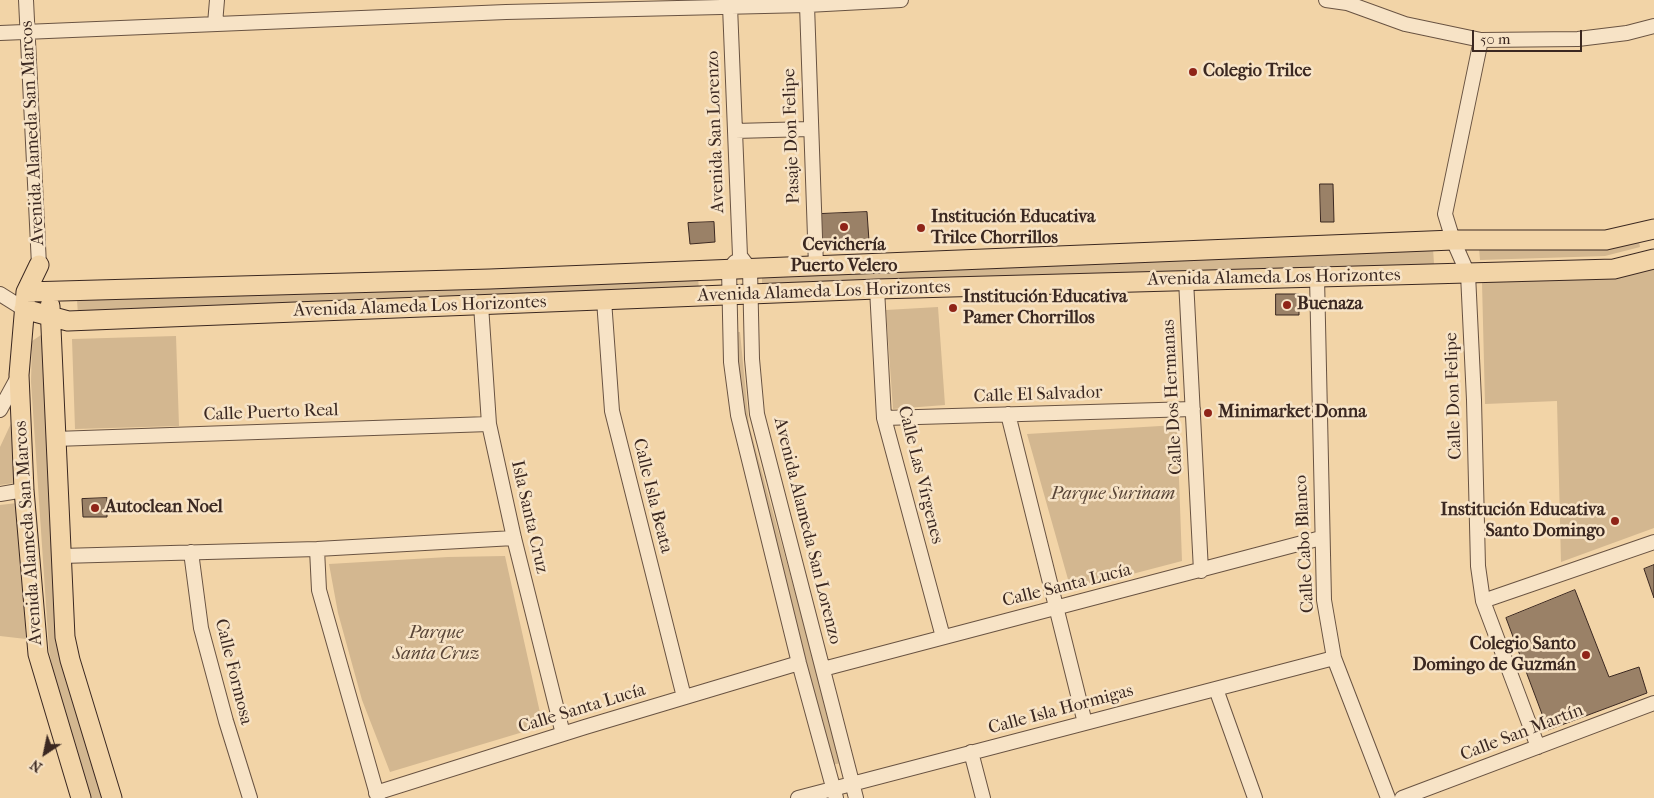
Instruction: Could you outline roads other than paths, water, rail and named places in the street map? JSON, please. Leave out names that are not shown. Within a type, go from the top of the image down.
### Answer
[{"type":"main road","name":"Avenida Alameda Los Horizontes","points":[[25,300],[48,292],[740,264],[816,266],[1453,240],[1606,240],[1654,229]]},
{"type":"main road","name":"Avenida Alameda Los Horizontes","points":[[25,300],[51,317],[68,321],[877,289],[1614,269],[1654,259]]},
{"type":"main road","name":"Avenida Alameda San Marcos","points":[[39,265],[48,292],[51,317],[65,637],[70,660],[112,798]]},
{"type":"main road","name":"Avenida Alameda San Marcos","points":[[39,265],[25,300],[19,375],[24,490],[38,654],[81,798]]},
{"type":"street","name":"Avenida Alameda San Marcos","points":[[26,0],[39,265]]},
{"type":"street","points":[[215,24],[217,0]]},
{"type":"street","points":[[0,33],[215,24],[507,6],[807,5],[901,0]]},
{"type":"street","points":[[1326,0],[1345,1],[1405,24],[1480,40],[1578,38],[1627,33],[1654,26]]},
{"type":"street","name":"Pasaje Don Felipe","points":[[807,5],[816,266]]},
{"type":"street","name":"Avenida San Lorenzo","points":[[730,6],[740,264]]},
{"type":"street","name":"Calle Don Felipe","points":[[1480,40],[1445,214],[1453,240],[1468,274],[1474,400],[1478,566],[1483,601],[1538,747]]},
{"type":"street","points":[[735,131],[810,129]]},
{"type":"street","points":[[740,264],[729,295],[731,362],[738,415],[799,663],[834,793]]},
{"type":"street","name":"Avenida Alameda San Lorenzo","points":[[740,264],[751,294],[752,359],[757,414],[856,798]]},
{"type":"street","name":"Calle Cabo Blanco","points":[[1317,277],[1321,538],[1324,600],[1334,658],[1388,798]]},
{"type":"street","name":"Calle Dos Hermanas","points":[[1186,280],[1201,571]]},
{"type":"street","name":"Calle Las Vírgenes","points":[[877,289],[884,418],[943,638]]},
{"type":"street","name":"Avenida Alameda Los Horizontes","points":[[0,293],[25,300]]},
{"type":"street","name":"Calle Isla Beata","points":[[604,300],[612,411],[684,697]]},
{"type":"street","name":"Isla Santa Cruz","points":[[481,305],[489,424],[514,538],[562,734]]},
{"type":"street","points":[[0,410],[19,375]]},
{"type":"street","name":"Calle El Salvador","points":[[884,418],[1193,409]]},
{"type":"street","points":[[1008,414],[1085,723]]},
{"type":"street","name":"Calle Puerto Real","points":[[55,440],[489,424]]},
{"type":"street","points":[[0,494],[24,490]]},
{"type":"street","points":[[61,556],[317,549],[514,538]]},
{"type":"street","name":"Calle Santa Lucía","points":[[823,669],[1321,538]]},
{"type":"street","points":[[1483,601],[1654,542]]},
{"type":"street","points":[[317,549],[319,590],[377,796]]},
{"type":"street","name":"Calle Formosa","points":[[191,552],[201,628],[226,721],[250,798]]},
{"type":"street","name":"Calle Isla Hormigas","points":[[798,798],[834,793],[852,783],[1334,658]]},
{"type":"street","name":"Calle Santa Lucía","points":[[377,796],[562,734],[799,663]]},
{"type":"street","points":[[1216,689],[1255,798]]},
{"type":"street","name":"Calle San Martín","points":[[1402,798],[1654,703]]},
{"type":"street","points":[[971,752],[983,798]]},
{"type":"place","name":"Colegio Trilce","points":[[1193,72]]},
{"type":"place","name":"Cevichería Puerto Velero","points":[[844,227]]},
{"type":"place","name":"Institución Educativa Trilce Chorrillos","points":[[921,228]]},
{"type":"place","name":"Buenaza","points":[[1287,305]]},
{"type":"place","name":"Institución Educativa Pamer Chorrillos","points":[[953,308]]},
{"type":"place","name":"Minimarket Donna","points":[[1208,413]]},
{"type":"place","name":"Autoclean Noel","points":[[95,508]]},
{"type":"place","name":"Institución Educativa Santo Domingo","points":[[1615,521]]},
{"type":"place","name":"Colegio Santo Domingo de Guzmán","points":[[1586,655]]},
{"type":"park label","name":"Parque Surinam","points":[[1113,495]]},
{"type":"park label","name":"Parque Santa Cruz","points":[[436,644]]}]
